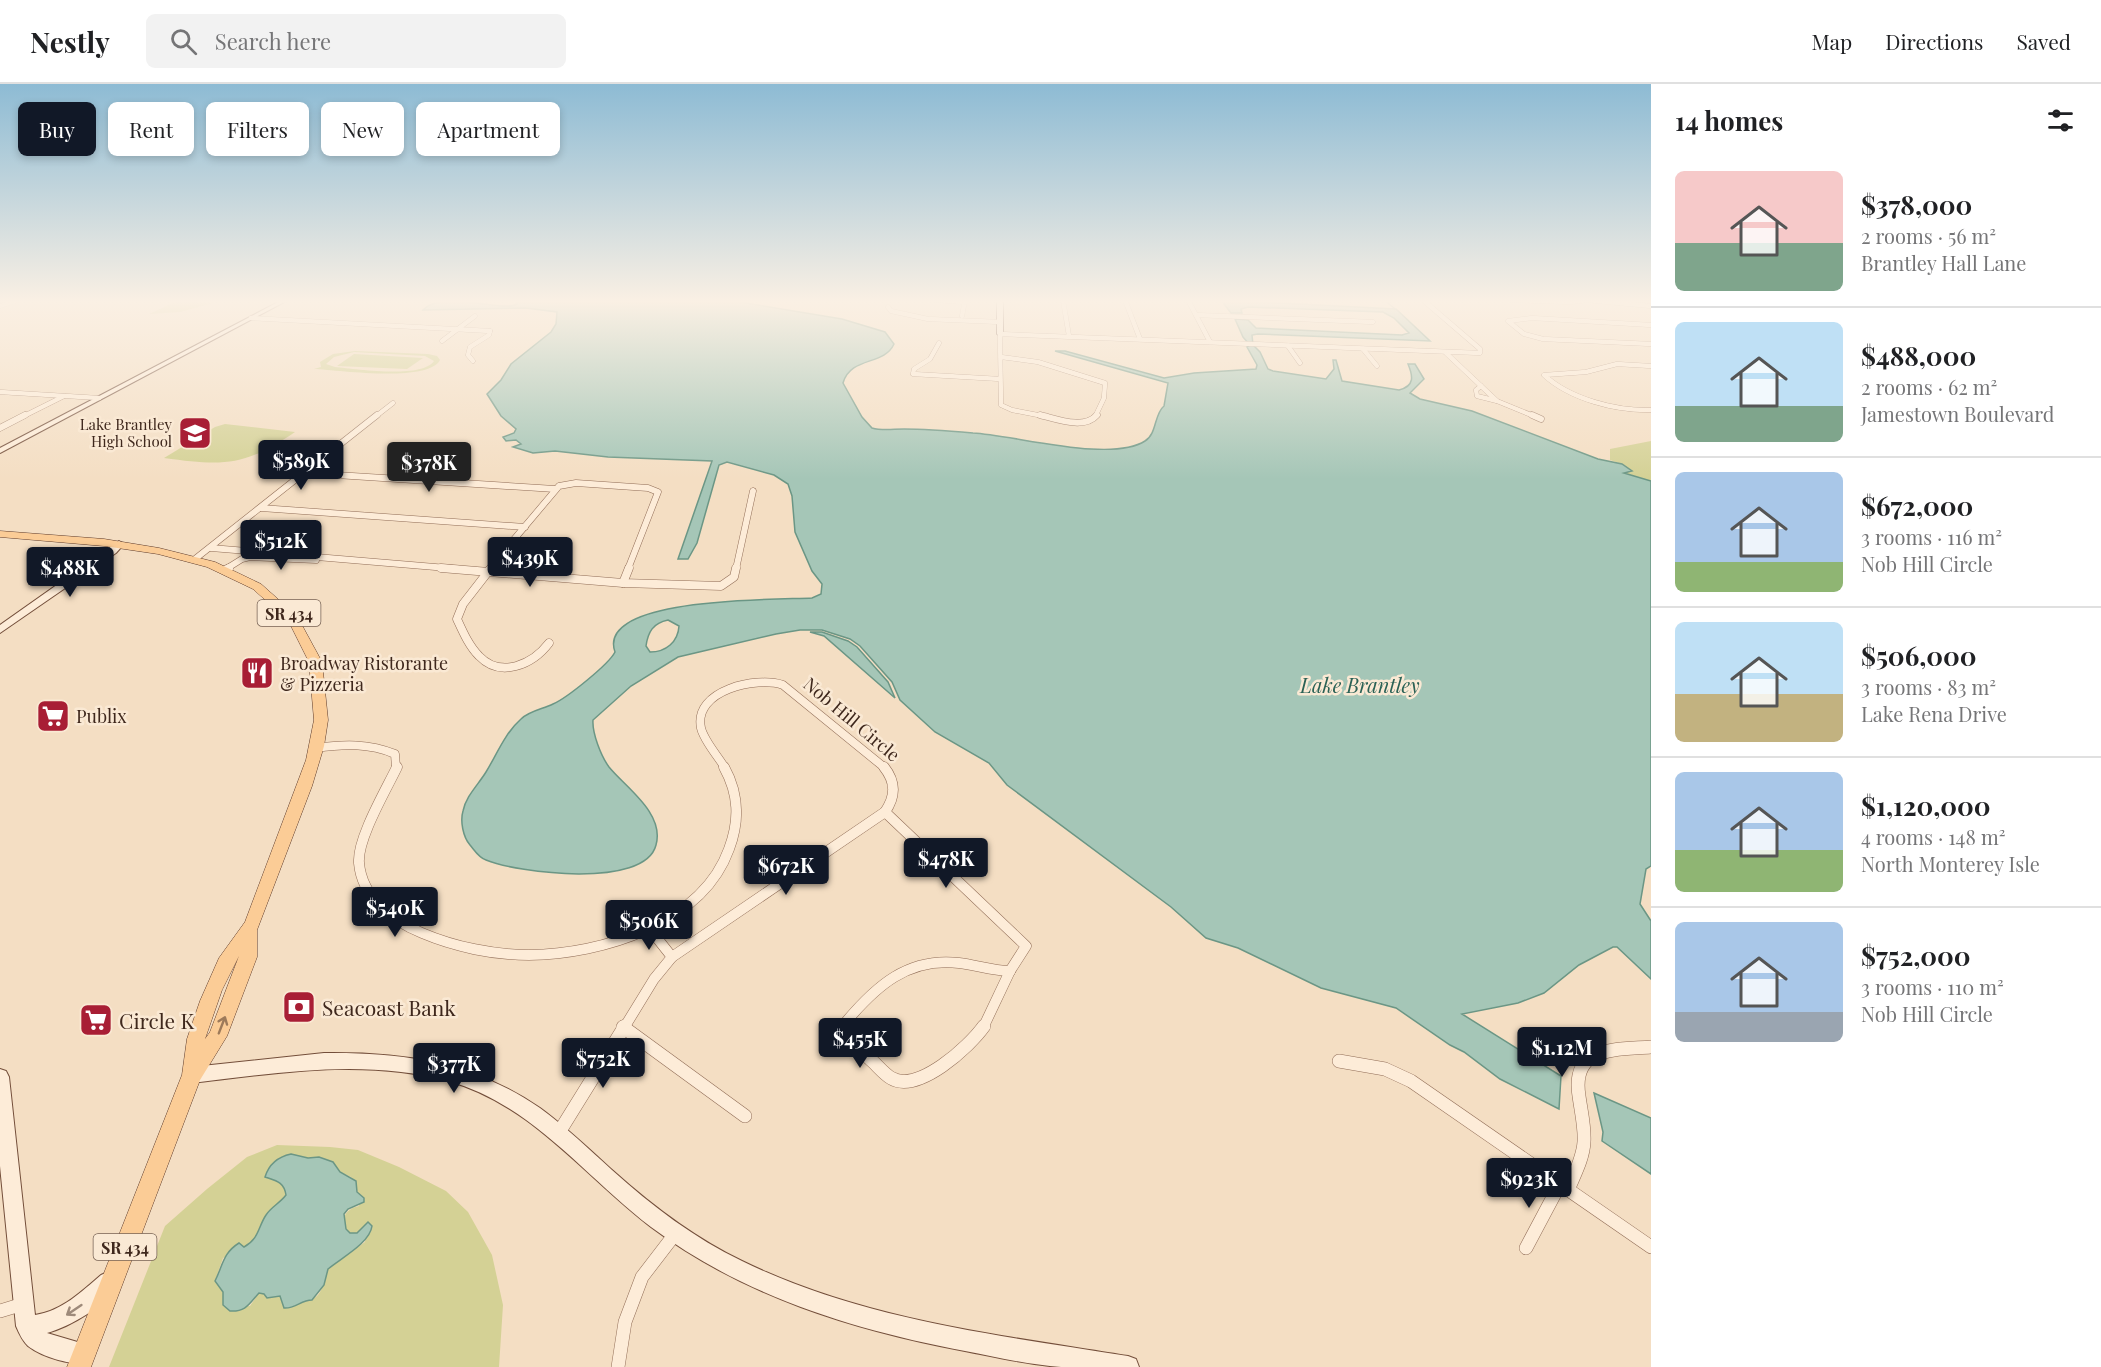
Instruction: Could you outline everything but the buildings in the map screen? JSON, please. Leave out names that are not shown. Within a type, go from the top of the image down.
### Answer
[{"type":"main road","name":"SR 434","points":[[0,534],[151,548],[195,559],[256,585],[275,599],[295,619],[308,640],[319,672],[321,691],[321,720],[316,748],[308,776],[249,930],[248,957],[218,1036],[192,1075],[81,1361]]},
{"type":"street","points":[[0,451],[171,360]]},
{"type":"street","points":[[927,360],[914,369],[913,374],[1000,379]]},
{"type":"street","points":[[1001,360],[999,401],[1003,406],[1065,422],[1086,423],[1095,417],[1106,387],[1096,380],[1042,363],[1021,360]]},
{"type":"street","points":[[1372,360],[1377,366]]},
{"type":"street","points":[[1453,360],[1497,401]]},
{"type":"street","points":[[1651,366],[1617,364],[1586,372],[1544,375],[1556,385],[1612,407],[1630,411],[1651,410]]},
{"type":"street","points":[[1643,365],[1651,373]]},
{"type":"street","points":[[1481,386],[1476,390],[1477,396],[1497,401],[1541,419]]},
{"type":"street","points":[[0,392],[99,398]]},
{"type":"street","points":[[0,398],[12,393]]},
{"type":"street","points":[[0,428],[64,396]]},
{"type":"street","points":[[195,559],[393,404]]},
{"type":"street","points":[[305,473],[555,489],[576,483],[648,488],[658,492],[623,583]]},
{"type":"street","points":[[549,643],[529,663],[514,667],[490,664],[477,655],[457,619],[463,604],[487,572],[555,489]]},
{"type":"street","points":[[211,548],[623,583],[714,586],[727,584],[734,577],[753,491]]},
{"type":"street","points":[[261,508],[525,527]]},
{"type":"street","points":[[0,622],[105,550],[119,544]]},
{"type":"street","points":[[0,630],[113,551],[119,544]]},
{"type":"street","points":[[225,570],[249,557],[305,561],[331,559]]},
{"type":"street","name":"Nob Hill Circle","points":[[649,928],[668,918],[703,893],[718,873],[735,834],[738,816],[736,794],[698,721],[700,712],[711,699],[752,682],[770,681],[789,688],[882,764],[891,774],[895,787],[894,797],[885,812]]},
{"type":"street","points":[[316,748],[347,745],[388,750],[396,754],[397,766],[364,842],[359,861],[364,885],[382,909],[400,925],[426,936],[468,947],[500,953],[531,955],[572,950],[618,939],[649,928],[672,957]]},
{"type":"street","points":[[558,1134],[623,1027],[672,957],[885,812],[1026,946],[1010,971],[986,1024],[972,1043],[936,1070],[908,1082],[892,1079],[848,1039],[845,1023],[857,1007],[909,967],[930,963],[958,963],[996,972],[1010,971]]},
{"type":"street","points":[[623,1027],[745,1116]]},
{"type":"street","points":[[1526,1248],[1564,1187],[1584,1145],[1583,1121],[1577,1088],[1577,1071],[1582,1062],[1590,1056],[1606,1052],[1651,1047]]},
{"type":"street","points":[[192,1075],[345,1059],[410,1065],[444,1072],[500,1093],[558,1134],[640,1207],[675,1234],[733,1267],[779,1289],[819,1306],[927,1335],[1128,1367]]},
{"type":"street","points":[[1339,1061],[1366,1064],[1411,1081],[1651,1247]]},
{"type":"street","points":[[0,1077],[27,1326],[32,1337],[81,1361]]},
{"type":"street","points":[[618,1367],[625,1322],[642,1277],[675,1234]]},
{"type":"street","points":[[27,1326],[43,1325],[64,1317],[86,1302],[113,1277]]},
{"type":"street","points":[[0,1311],[24,1304]]},
{"type":"shaded area","points":[[331,360],[326,364],[335,367],[388,372],[416,370],[427,367],[434,361],[432,360],[440,360],[432,367],[419,371],[382,374],[314,369],[321,367],[320,362]]},
{"type":"shaded area","points":[[346,360],[420,360],[407,369],[337,366]]},
{"type":"shaded area","points":[[225,424],[295,432],[261,452],[232,461],[218,463],[164,458],[215,427]]},
{"type":"shaded area","points":[[1651,441],[1651,481],[1623,473],[1631,471],[1622,464],[1610,460],[1610,449]]},
{"type":"shaded area","points":[[277,1145],[358,1150],[399,1167],[446,1191],[468,1212],[492,1255],[503,1305],[499,1367],[109,1367],[165,1226],[247,1157]],"holes":[[[291,1154],[308,1158],[319,1157],[333,1162],[340,1172],[351,1177],[360,1197],[359,1206],[347,1213],[344,1224],[349,1233],[357,1233],[368,1222],[365,1242],[328,1269],[319,1294],[311,1300],[284,1308],[280,1296],[273,1297],[259,1293],[250,1306],[223,1305],[223,1292],[215,1281],[223,1258],[251,1243],[260,1231],[265,1216],[280,1204],[286,1195],[282,1185],[265,1177],[269,1168],[278,1159]]]},
{"type":"water","name":"Lake Brantley","points":[[516,360],[873,360],[853,369],[847,374],[843,383],[862,417],[872,428],[973,433],[1086,449],[1110,449],[1130,447],[1149,438],[1158,414],[1164,406],[1168,383],[1086,360],[1098,360],[1164,378],[1194,373],[1256,369],[1254,360],[1264,360],[1268,369],[1273,371],[1326,379],[1334,369],[1333,360],[1336,360],[1342,381],[1399,390],[1410,383],[1412,376],[1408,364],[1415,364],[1424,379],[1410,393],[1420,399],[1472,411],[1598,459],[1622,464],[1632,471],[1624,473],[1651,481],[1651,866],[1646,869],[1640,904],[1651,921],[1651,979],[1617,947],[1613,947],[1579,965],[1544,993],[1518,1003],[1462,1014],[1561,1076],[1559,1109],[1500,1079],[1464,1052],[1396,1008],[1321,988],[1238,948],[1206,938],[1171,907],[1007,785],[989,763],[935,732],[900,700],[892,682],[860,646],[850,639],[822,630],[800,630],[776,634],[678,657],[631,686],[593,720],[600,751],[609,767],[642,802],[655,822],[656,845],[647,859],[629,868],[606,873],[578,874],[524,869],[484,859],[468,842],[463,829],[462,815],[469,795],[515,725],[524,716],[559,701],[596,672],[615,652],[616,634],[633,620],[660,611],[694,605],[730,601],[812,598],[821,594],[822,584],[812,571],[795,532],[792,496],[788,484],[774,475],[727,462],[719,465],[697,543],[688,559],[678,559],[712,461],[608,457],[555,451],[533,453],[513,447],[521,444],[516,440],[506,441],[503,437],[514,433],[516,429],[501,416],[487,394],[501,380]],"holes":[[[668,620],[679,626],[674,641],[666,648],[650,652],[646,646],[650,632],[663,621]]]},
{"type":"water","points":[[810,632],[822,632],[848,641],[857,647],[888,682],[895,698],[824,636]]},
{"type":"water","points":[[1594,1093],[1651,1118],[1651,1174],[1602,1141],[1603,1132]]},
{"type":"water","points":[[291,1154],[308,1158],[319,1157],[333,1162],[340,1172],[356,1181],[357,1192],[364,1198],[364,1202],[348,1209],[344,1214],[346,1229],[350,1233],[357,1233],[368,1222],[372,1226],[370,1232],[361,1244],[328,1269],[324,1285],[312,1300],[284,1308],[280,1296],[267,1298],[264,1294],[259,1293],[244,1309],[230,1311],[223,1305],[223,1292],[215,1281],[230,1251],[239,1243],[244,1247],[253,1240],[268,1212],[286,1195],[282,1185],[265,1177],[274,1162]]},
{"type":"place","name":"Lake Brantley High School","points":[[195,433]]},
{"type":"place","name":"Broadway Ristorante & Pizzeria","points":[[257,673]]},
{"type":"place","name":"Publix","points":[[53,716]]},
{"type":"place","name":"Seacoast Bank","points":[[299,1007]]},
{"type":"place","name":"Circle K","points":[[96,1020]]}]
